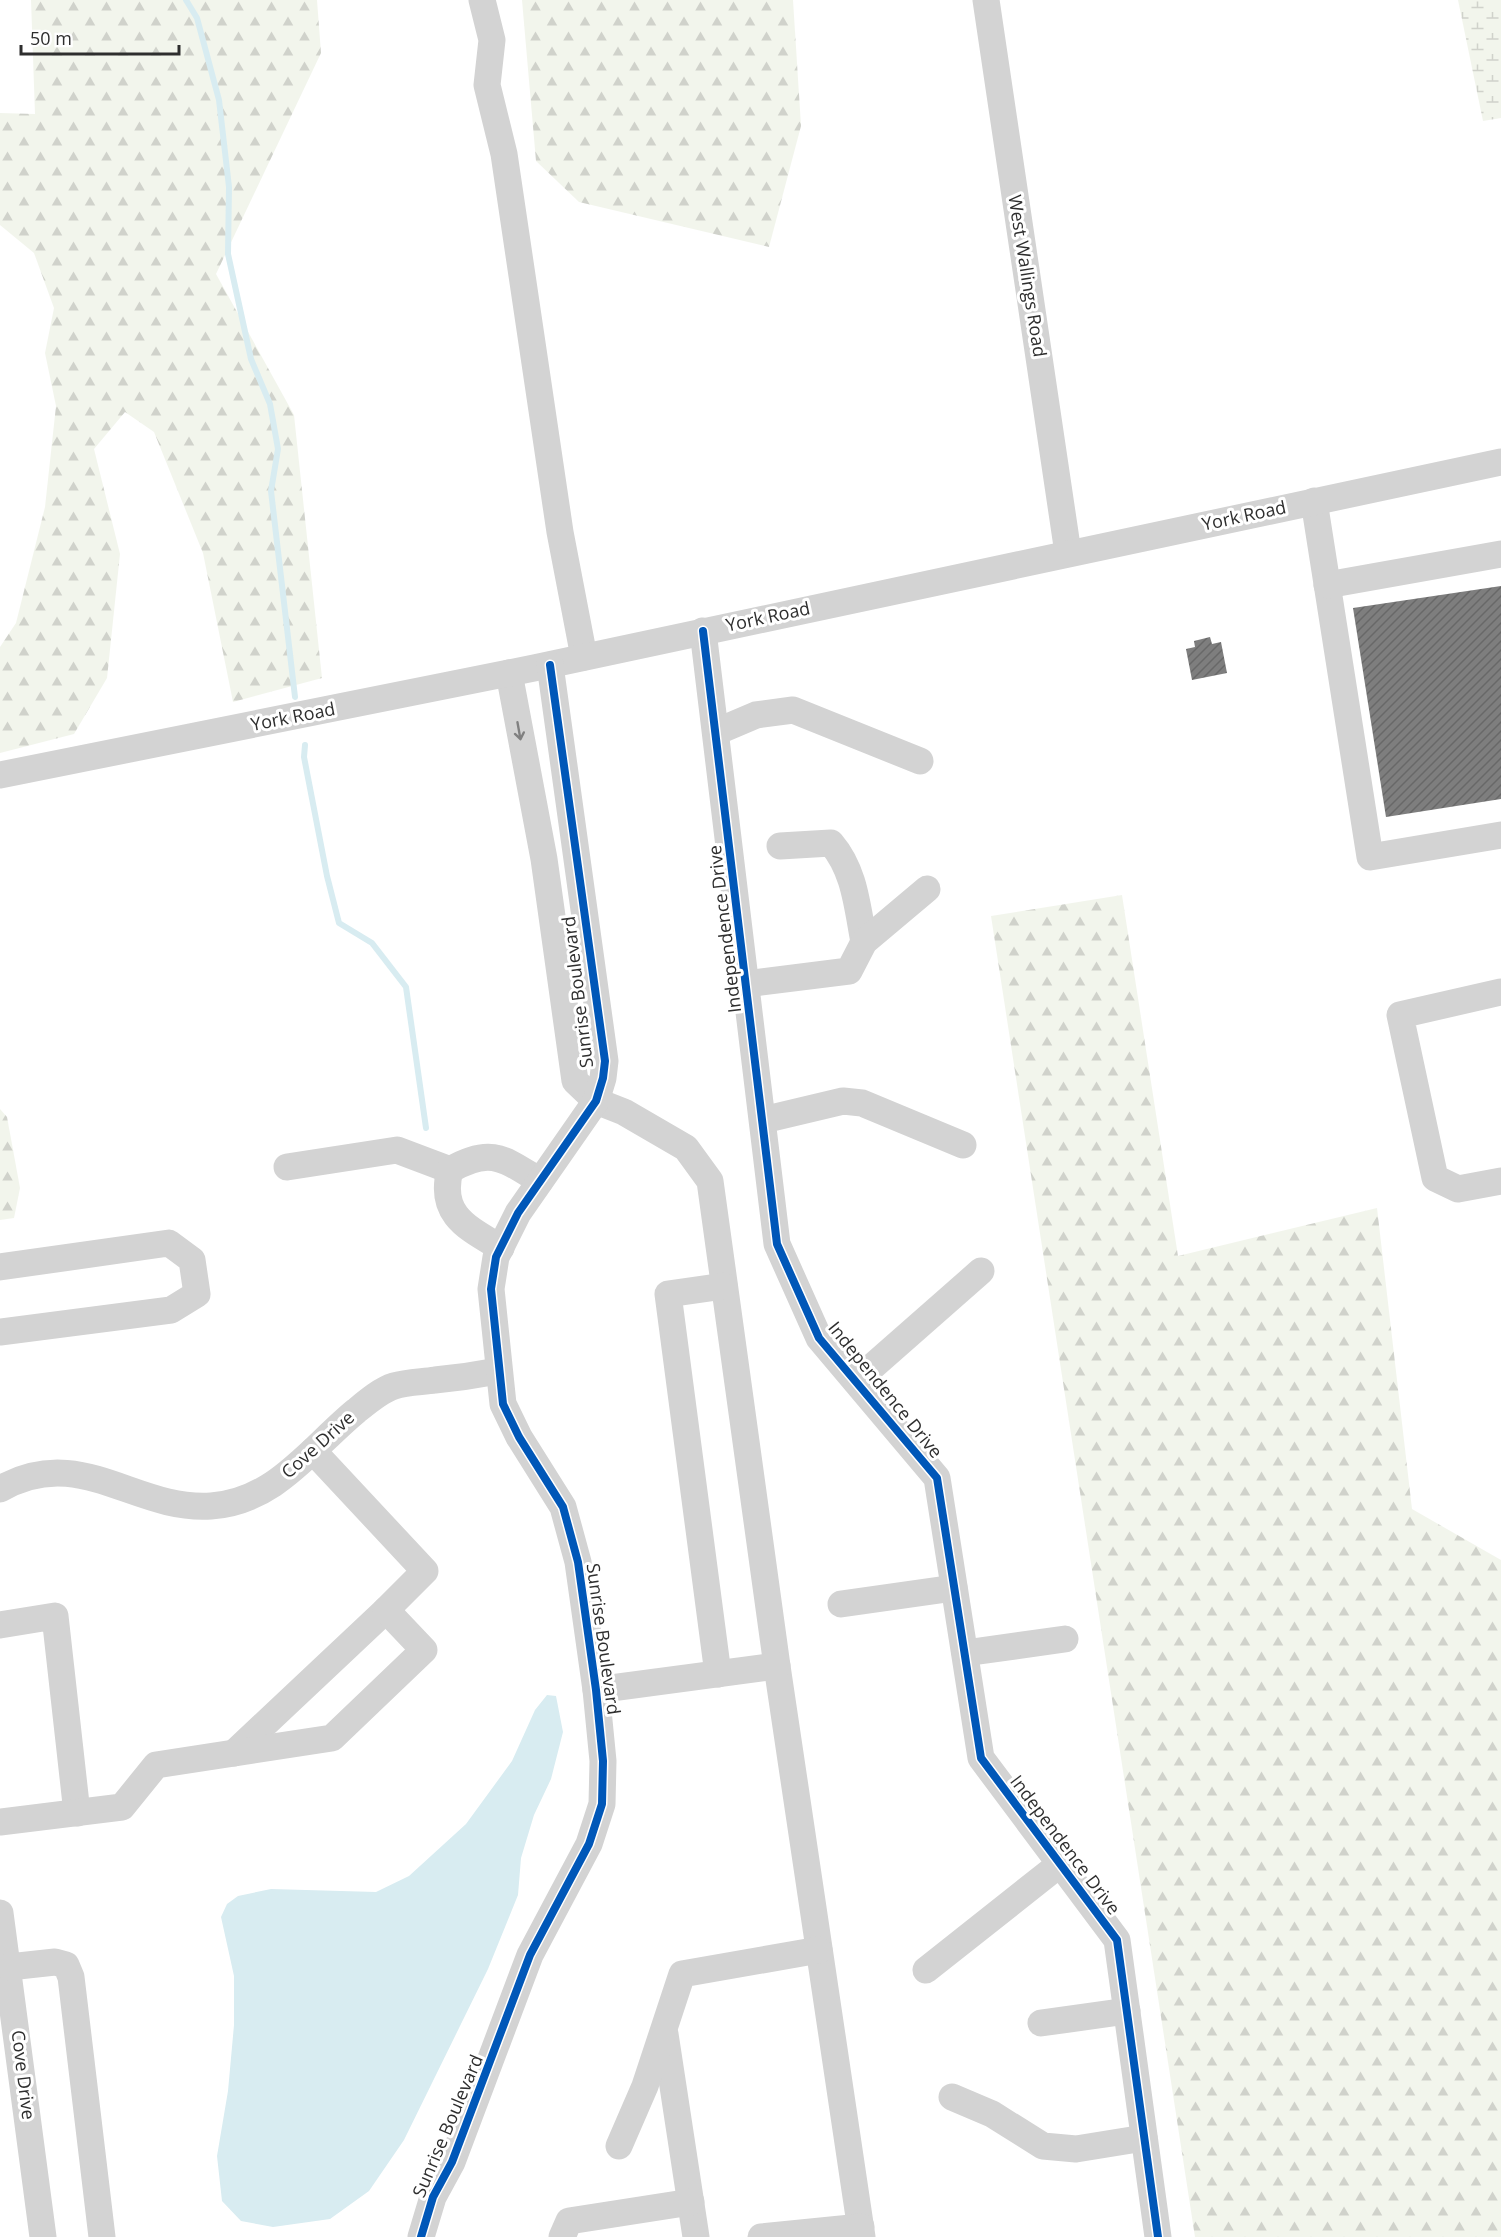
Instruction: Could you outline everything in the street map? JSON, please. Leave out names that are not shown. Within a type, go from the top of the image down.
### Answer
[{"type":"street","points":[[482,0],[492,40],[487,85],[504,154],[560,532],[584,657]]},
{"type":"street","name":"West Wallings Road","points":[[986,0],[1068,553]]},
{"type":"street","name":"York Road","points":[[0,776],[550,665],[1501,462]]},
{"type":"street","points":[[1314,501],[1370,857],[1501,835]]},
{"type":"street","points":[[1327,585],[1501,554]]},
{"type":"street","name":"Independence Drive","points":[[703,631],[777,1244],[819,1338],[937,1478],[981,1758],[1117,1940],[1158,2237]]},
{"type":"street","name":"Sunrise Boulevard","points":[[421,2237],[433,2197],[452,2162],[530,1955],[589,1844],[602,1804],[603,1761],[596,1690],[578,1562],[563,1507],[519,1437],[503,1404],[491,1289],[496,1257],[518,1214],[596,1101],[605,1061],[550,665]]},
{"type":"street","name":"Sunrise Boulevard","points":[[508,673],[544,859],[576,1081],[596,1101],[624,1112],[686,1148],[710,1181],[777,1666],[861,2232],[761,2237]]},
{"type":"street","points":[[716,732],[756,715],[793,710],[920,761]]},
{"type":"street","points":[[780,846],[831,843],[845,859],[855,891],[864,942]]},
{"type":"street","points":[[746,984],[849,971],[864,942],[927,889]]},
{"type":"street","points":[[1501,992],[1400,1015],[1435,1178],[1458,1189],[1501,1181]]},
{"type":"street","points":[[763,1120],[843,1101],[862,1103],[963,1145]]},
{"type":"street","points":[[287,1167],[397,1150],[450,1170]]},
{"type":"street","points":[[501,1248],[461,1223],[450,1206],[446,1185],[450,1170],[470,1158],[501,1158],[540,1181]]},
{"type":"street","points":[[0,1267],[169,1242],[192,1260],[197,1294],[171,1310],[0,1332]]},
{"type":"street","points":[[856,1381],[981,1271]]},
{"type":"street","points":[[718,1674],[668,1294],[724,1286]]},
{"type":"street","name":"Cove Drive","points":[[0,1489],[24,1477],[44,1472],[67,1472],[171,1501],[210,1506],[253,1495],[301,1464],[351,1415],[394,1386],[498,1371]]},
{"type":"street","points":[[234,1753],[425,1571],[313,1451]]},
{"type":"street","points":[[841,1604],[954,1588]]},
{"type":"street","points":[[0,1822],[122,1807],[156,1764],[332,1738],[424,1650],[386,1610]]},
{"type":"street","points":[[0,1625],[55,1616],[77,1813]]},
{"type":"street","points":[[965,1653],[1065,1639]]},
{"type":"street","points":[[596,1690],[777,1666]]},
{"type":"street","points":[[926,1970],[1060,1864]]},
{"type":"street","name":"Cove Drive","points":[[0,1913],[44,2237]]},
{"type":"street","points":[[619,2146],[645,2085],[682,1974],[819,1950]]},
{"type":"street","points":[[9,1967],[56,1962],[66,1965],[71,1977],[102,2237]]},
{"type":"street","points":[[1041,2024],[1126,2011]]},
{"type":"street","points":[[664,2028],[696,2237]]},
{"type":"street","points":[[952,2097],[992,2115],[1043,2146],[1076,2149],[1144,2138]]},
{"type":"street","points":[[562,2237],[569,2221],[691,2202]]},
{"type":"green space","points":[[31,0],[317,0],[321,53],[216,274],[294,415],[322,678],[233,702],[203,553],[154,432],[125,412],[94,449],[120,554],[107,678],[74,734],[0,753],[0,647],[16,623],[45,507],[56,406],[45,353],[54,308],[34,253],[0,225],[0,113],[35,114]]},
{"type":"green space","points":[[522,0],[793,0],[801,126],[769,247],[579,202],[536,161]]},
{"type":"green space","points":[[1458,0],[1501,0],[1501,118],[1483,121]]},
{"type":"green space","points":[[1122,895],[1178,1256],[1377,1208],[1412,1509],[1501,1560],[1501,2237],[1195,2237],[991,916]]},
{"type":"green space","points":[[0,1109],[7,1117],[20,1188],[14,1218],[0,1220]]},
{"type":"shaded area","points":[[547,1695],[556,1696],[563,1732],[551,1779],[534,1815],[521,1858],[518,1895],[488,1969],[404,2140],[369,2191],[330,2219],[273,2227],[241,2221],[222,2201],[217,2156],[228,2091],[234,2025],[234,1976],[221,1917],[227,1904],[238,1896],[271,1889],[376,1892],[409,1876],[466,1824],[512,1761],[535,1710]]},
{"type":"building","points":[[1501,586],[1501,799],[1386,817],[1353,608]]},
{"type":"building","points":[[1210,637],[1212,644],[1221,642],[1227,673],[1192,680],[1186,649],[1195,647],[1194,641]]},
{"type":"waterway","points":[[186,0],[197,18],[219,100],[229,187],[228,254],[251,359],[270,404],[278,449],[271,491],[295,697]]},
{"type":"waterway","points":[[305,745],[304,757],[327,876],[339,923],[372,943],[406,987],[426,1128]]},
{"type":"cycle path","points":[[703,631],[777,1244],[819,1338],[937,1478],[981,1758],[1117,1940],[1158,2237]]},
{"type":"cycle path","points":[[421,2237],[433,2197],[452,2162],[530,1955],[589,1844],[602,1804],[603,1761],[596,1690],[578,1562],[563,1507],[519,1437],[503,1404],[491,1289],[496,1257],[518,1213],[596,1101],[605,1061],[550,665]]}]
